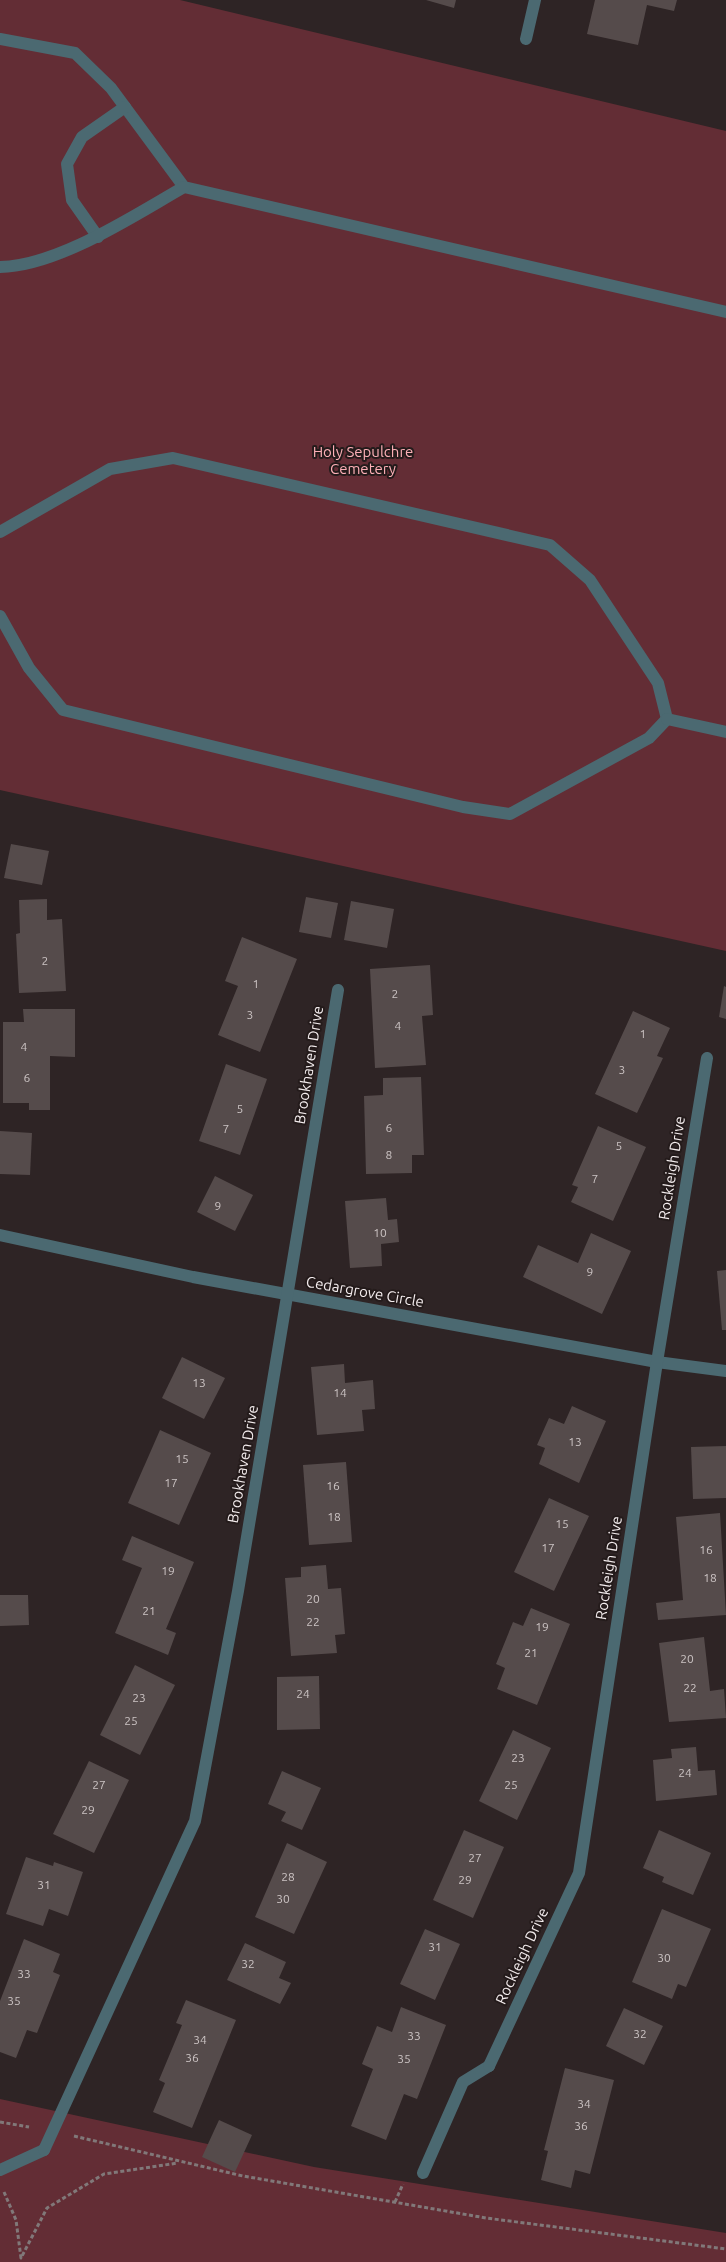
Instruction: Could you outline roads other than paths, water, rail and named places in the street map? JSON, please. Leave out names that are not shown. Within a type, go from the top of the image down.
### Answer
[{"type":"street","points":[[526,38],[535,0]]},
{"type":"street","points":[[0,39],[75,53],[111,88],[184,187],[726,312]]},
{"type":"street","points":[[98,237],[72,200],[67,164],[82,137],[125,107]]},
{"type":"street","points":[[0,267],[21,266],[98,237],[184,187]]},
{"type":"street","points":[[0,532],[110,469],[173,458],[550,545],[590,580],[658,683],[667,720]]},
{"type":"street","points":[[0,616],[29,668],[63,710],[463,807],[510,814],[649,738],[667,720]]},
{"type":"street","points":[[667,720],[726,732]]},
{"type":"street","name":"Brookhaven Drive","points":[[0,2170],[44,2150],[195,1820],[238,1591],[338,990]]},
{"type":"street","name":"Rockleigh Drive","points":[[423,2173],[463,2082],[489,2066],[578,1873],[657,1362],[707,1058]]},
{"type":"street","name":"Cedargrove Circle","points":[[0,1236],[288,1295],[657,1362],[726,1371]]},
{"type":"park label","name":"Holy Sepulchre Cemetery","points":[[363,460]]}]
